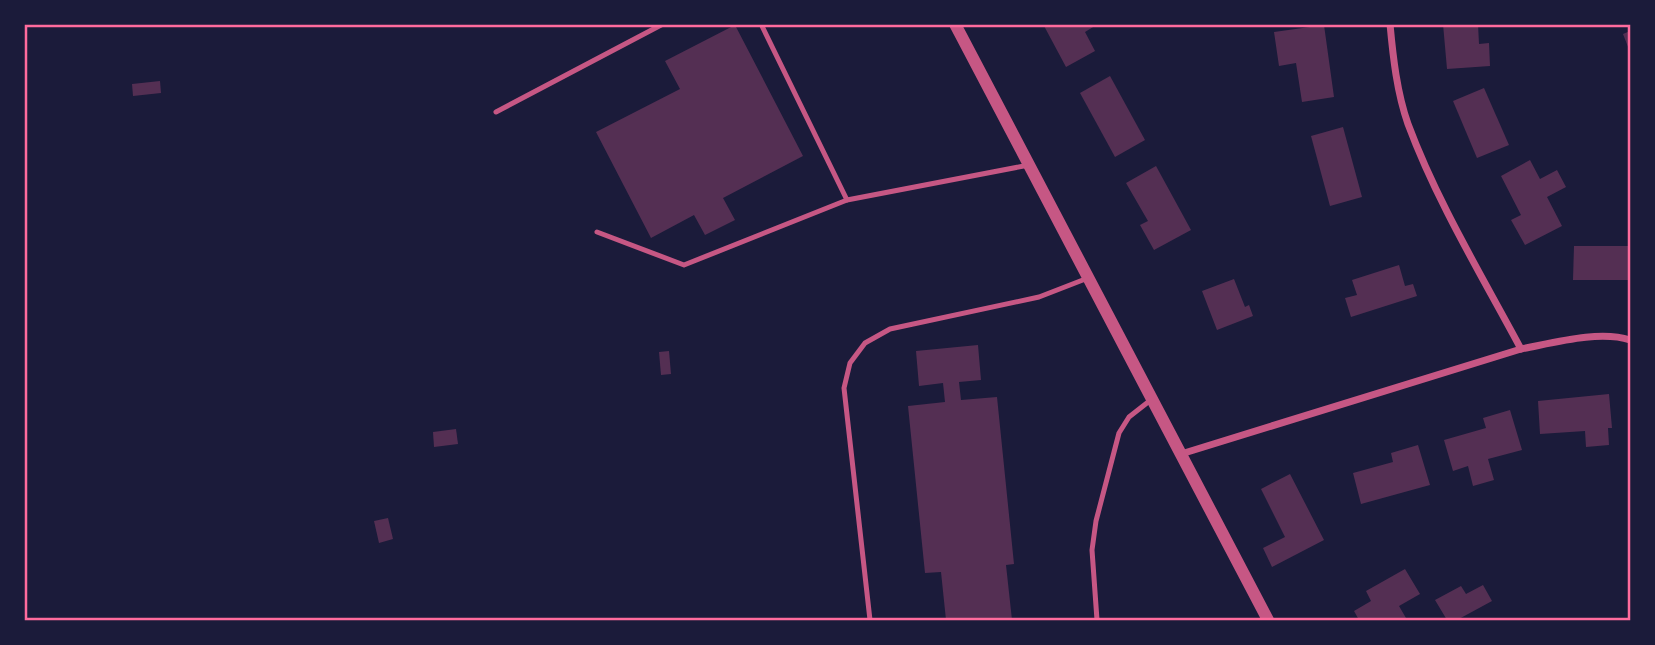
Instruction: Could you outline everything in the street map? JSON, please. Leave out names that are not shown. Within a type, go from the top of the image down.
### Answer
[{"type":"street","points":[[955,24],[1268,621]]},
{"type":"street","points":[[1390,24],[1396,77],[1408,123],[1465,245],[1521,349]]},
{"type":"street","points":[[1181,454],[1521,349],[1569,340],[1620,337],[1630,340]]},
{"type":"lane","points":[[496,112],[663,24]]},
{"type":"lane","points":[[761,24],[848,200]]},
{"type":"lane","points":[[597,232],[684,265],[848,200],[1029,165]]},
{"type":"lane","points":[[870,621],[844,388],[850,363],[864,343],[890,329],[1039,297],[1088,278]]},
{"type":"lane","points":[[1097,621],[1092,550],[1096,521],[1119,433],[1129,417],[1152,399]]},
{"type":"building","points":[[1043,24],[1098,24],[1085,32],[1095,51],[1066,67]]},
{"type":"building","points":[[1443,24],[1478,24],[1479,44],[1489,43],[1490,66],[1447,69]]},
{"type":"building","points":[[735,25],[803,156],[723,198],[735,220],[705,235],[694,215],[651,238],[596,132],[680,89],[665,61]]},
{"type":"building","points":[[1324,25],[1334,97],[1302,102],[1296,63],[1279,66],[1274,32]]},
{"type":"building","points":[[1630,31],[1630,52],[1623,34]]},
{"type":"building","points":[[1110,76],[1145,140],[1115,157],[1080,93]]},
{"type":"building","points":[[160,81],[161,93],[133,96],[132,84]]},
{"type":"building","points":[[1484,88],[1509,145],[1477,158],[1453,101]]},
{"type":"building","points":[[1343,127],[1362,197],[1330,206],[1311,136]]},
{"type":"building","points":[[1530,160],[1540,179],[1557,170],[1566,187],[1547,197],[1562,226],[1525,245],[1511,220],[1521,215],[1501,176]]},
{"type":"building","points":[[1156,166],[1191,230],[1154,250],[1140,225],[1148,221],[1126,183]]},
{"type":"building","points":[[1574,246],[1630,246],[1630,280],[1573,280]]},
{"type":"building","points":[[1399,265],[1405,286],[1413,284],[1417,296],[1351,317],[1345,298],[1357,295],[1352,280]]},
{"type":"building","points":[[1234,279],[1245,307],[1249,305],[1253,316],[1217,330],[1202,291]]},
{"type":"building","points":[[978,345],[981,380],[959,382],[961,400],[997,397],[1014,564],[1006,565],[1012,620],[946,620],[941,572],[925,573],[908,406],[945,402],[943,383],[919,386],[916,351]]},
{"type":"building","points":[[669,351],[671,374],[661,375],[659,352]]},
{"type":"building","points":[[1609,394],[1612,428],[1608,428],[1609,445],[1586,447],[1585,431],[1540,434],[1538,401]]},
{"type":"building","points":[[1510,410],[1522,450],[1488,459],[1494,480],[1473,486],[1468,466],[1453,471],[1444,440],[1486,428],[1483,418]]},
{"type":"building","points":[[456,429],[458,444],[434,447],[433,432]]},
{"type":"building","points":[[1418,445],[1430,485],[1361,504],[1353,473],[1393,462],[1391,453]]},
{"type":"building","points":[[1290,474],[1324,540],[1272,567],[1263,548],[1285,537],[1261,489]]},
{"type":"building","points":[[388,518],[393,539],[379,543],[374,521]]},
{"type":"building","points":[[1405,569],[1420,594],[1399,606],[1406,618],[1359,620],[1354,611],[1371,601],[1366,591]]},
{"type":"building","points":[[1483,585],[1492,601],[1457,620],[1447,620],[1435,600],[1461,586],[1466,594]]}]
